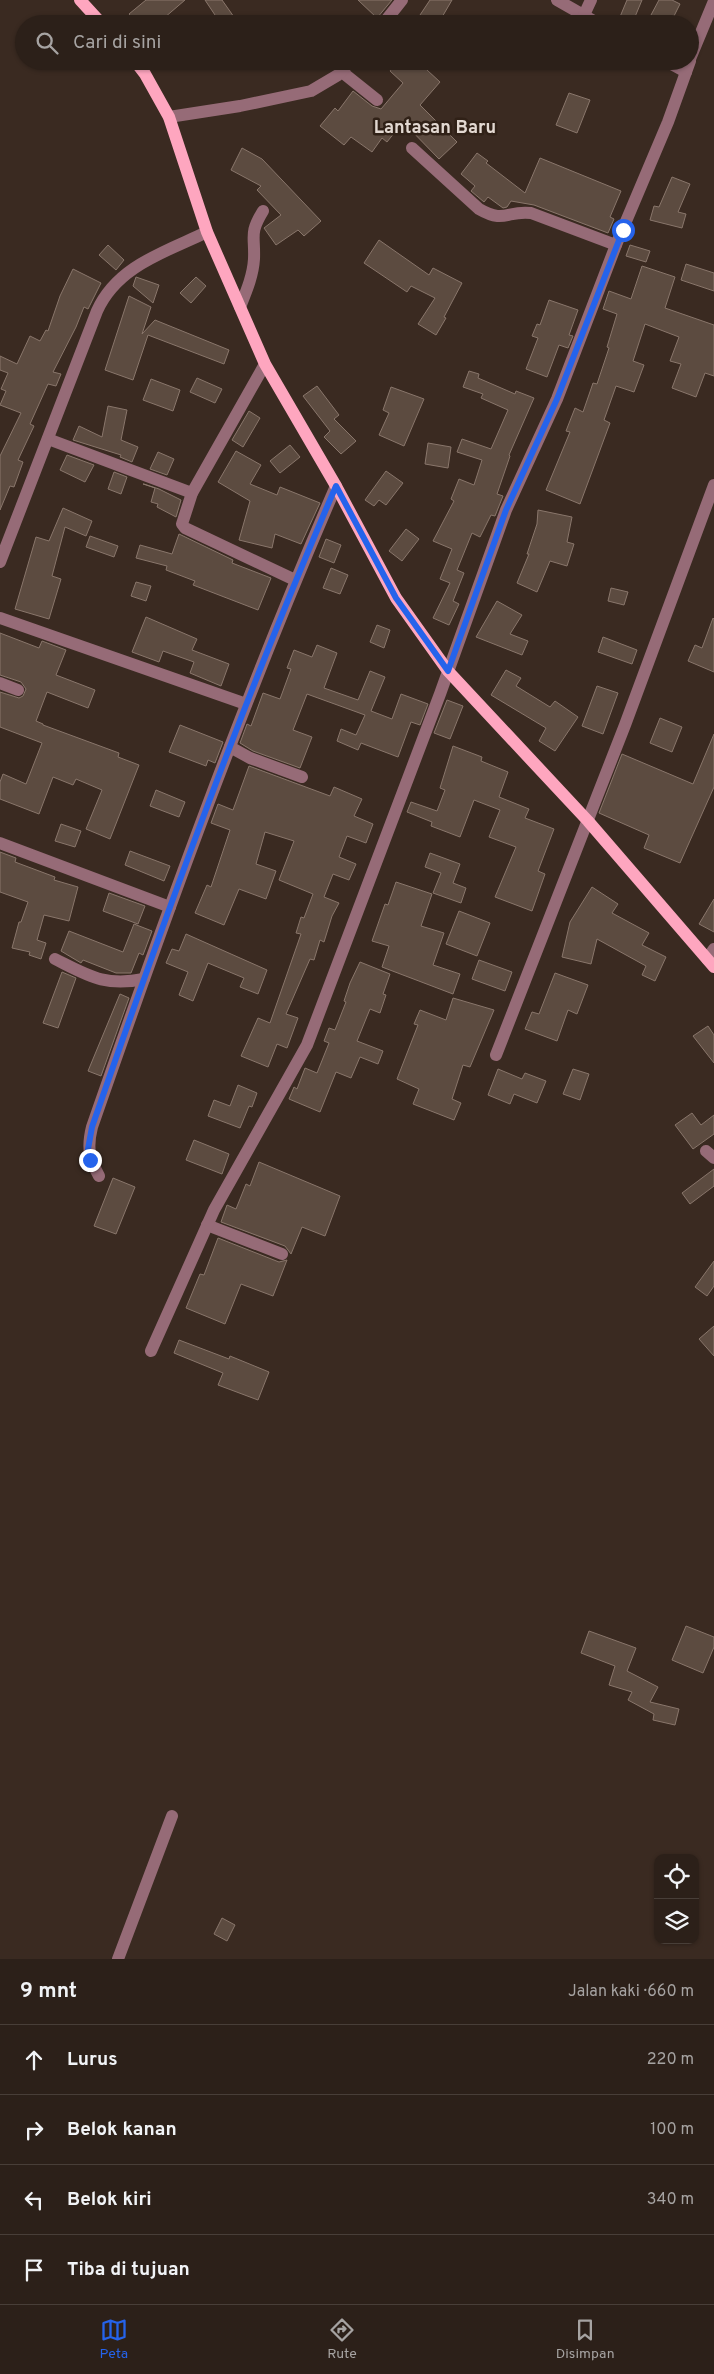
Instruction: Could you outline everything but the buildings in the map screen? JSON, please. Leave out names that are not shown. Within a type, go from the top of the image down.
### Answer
[{"type":"main road","points":[[80,0],[94,15]]},
{"type":"main road","points":[[141,70],[169,117],[207,232],[266,364],[336,486],[396,598],[448,671],[588,820],[712,958]]},
{"type":"street","points":[[390,15],[402,0]]},
{"type":"street","points":[[557,0],[584,15],[591,0]]},
{"type":"street","points":[[699,39],[714,1]]},
{"type":"street","points":[[150,1351],[207,1225],[306,1045],[448,671],[506,510],[557,399],[616,245],[668,122],[687,70]]},
{"type":"street","points":[[169,117],[311,92],[342,72],[377,100]]},
{"type":"street","points":[[412,148],[479,209],[488,214],[505,218],[517,213],[531,214],[616,245]]},
{"type":"street","points":[[240,307],[252,274],[254,260],[252,230],[263,211]]},
{"type":"street","points":[[0,562],[97,311],[108,290],[135,267],[207,232]]},
{"type":"street","points":[[266,364],[192,492],[183,518],[183,527],[295,580]]},
{"type":"street","points":[[48,439],[192,492]]},
{"type":"street","points":[[496,1055],[588,820],[714,485]]},
{"type":"street","points":[[98,1176],[90,1160],[88,1141],[170,907],[246,704],[295,580],[336,486]]},
{"type":"street","points":[[0,618],[246,704]]},
{"type":"street","points":[[0,683],[18,690]]},
{"type":"street","points":[[230,747],[250,758],[302,777]]},
{"type":"street","points":[[0,843],[170,907]]},
{"type":"street","points":[[55,959],[104,981],[117,983],[144,979]]},
{"type":"street","points":[[207,1225],[282,1254]]},
{"type":"street","points":[[118,1959],[172,1816]]},
{"type":"district","name":"Lantasan Baru","points":[[435,128]]},
{"type":"route","points":[[90,1160],[88,1141],[92,1127],[163,924],[246,704],[295,580],[336,486],[396,598],[448,671],[506,510],[557,399],[623,230]]}]
